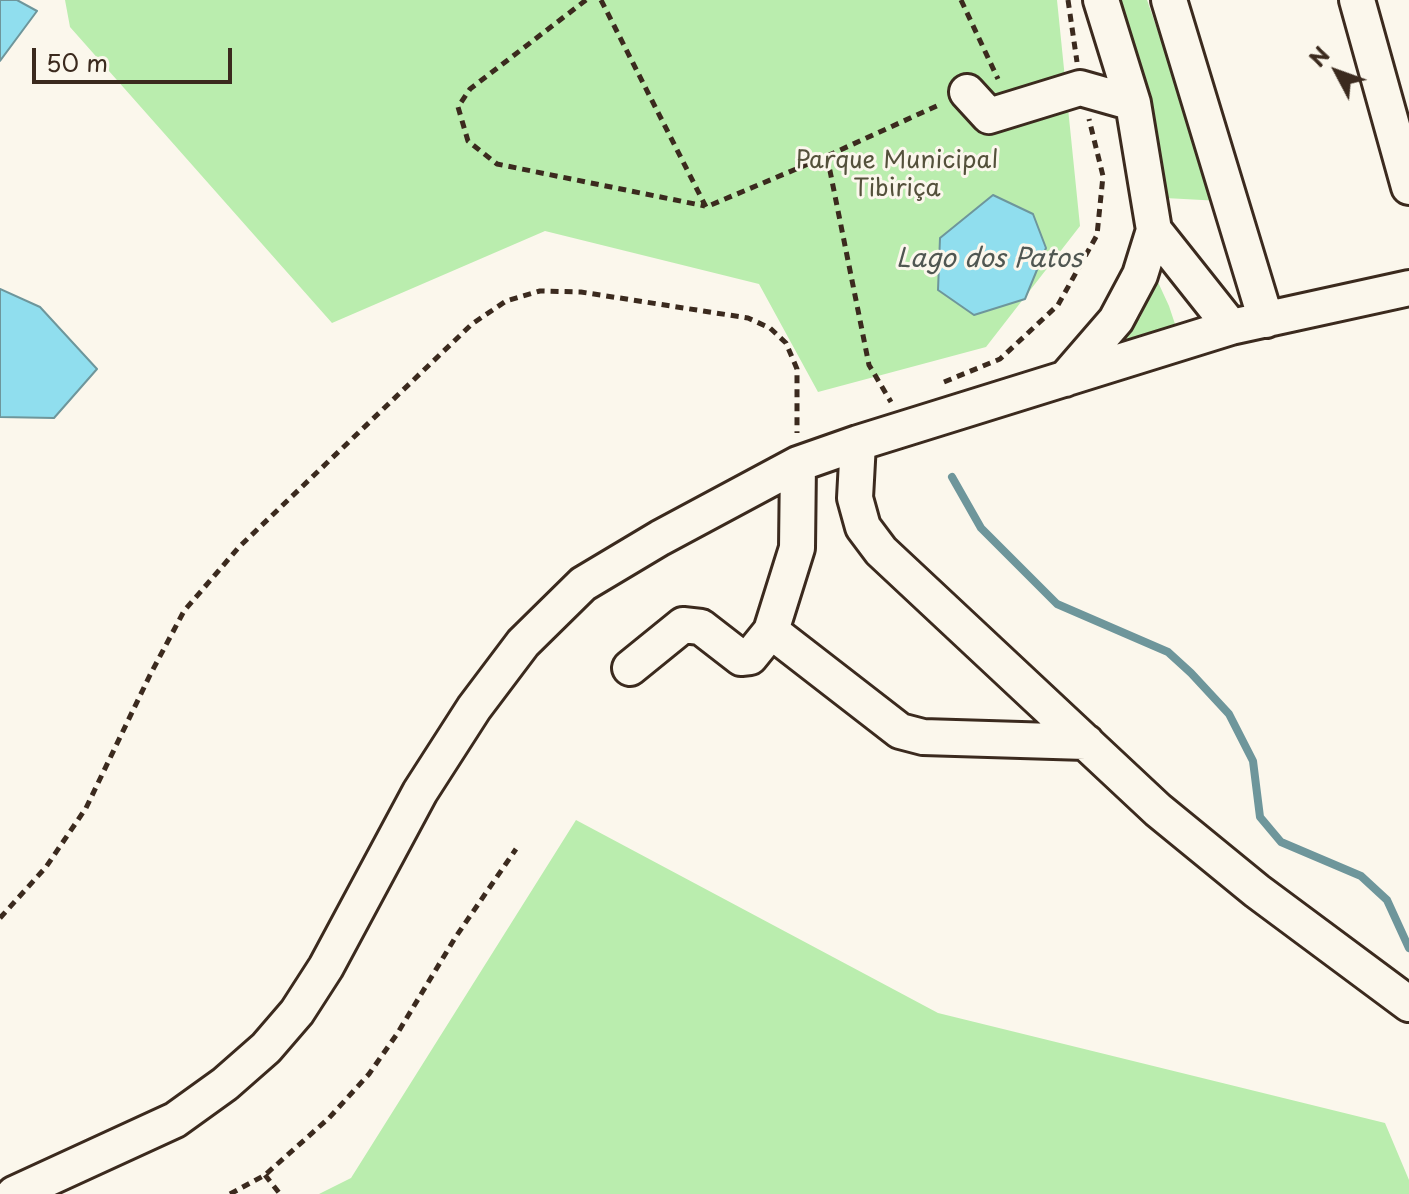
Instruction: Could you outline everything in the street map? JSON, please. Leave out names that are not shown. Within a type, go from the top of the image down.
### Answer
[{"type":"street","points":[[1065,379],[1116,320],[1140,275],[1154,230],[1133,103],[1101,0]]},
{"type":"street","points":[[1169,0],[1266,320]]},
{"type":"street","points":[[1357,0],[1409,187]]},
{"type":"street","points":[[967,92],[989,116],[1080,88],[1133,103]]},
{"type":"street","points":[[1154,230],[1231,327]]},
{"type":"street","points":[[14,1194],[175,1120],[225,1084],[266,1048],[297,1012],[326,967],[420,792],[474,708],[523,643],[583,584],[660,538],[798,464],[1231,327],[1409,288]]},
{"type":"street","points":[[858,443],[855,498],[863,527],[881,551],[1158,810],[1257,891],[1409,1004]]},
{"type":"street","points":[[630,668],[683,625],[701,627],[741,658],[750,657],[771,631],[797,548],[798,464]]},
{"type":"street","points":[[771,631],[900,731],[923,737],[1086,742]]},
{"type":"path","points":[[586,0],[470,89],[458,107],[468,141],[497,164],[706,207],[967,92],[999,82],[961,0]]},
{"type":"path","points":[[601,0],[706,207]]},
{"type":"path","points":[[932,387],[1000,359],[1058,305],[1097,235],[1103,176],[1080,88],[1068,0]]},
{"type":"path","points":[[827,156],[869,365],[892,403]]},
{"type":"path","points":[[0,918],[46,867],[86,808],[184,611],[250,536],[472,324],[506,301],[540,291],[581,292],[748,318],[770,328],[786,343],[797,369],[798,464]]},
{"type":"path","points":[[230,1194],[265,1175],[329,1118],[369,1074],[516,849]]},
{"type":"path","points":[[265,1175],[280,1194]]},
{"type":"green space","name":"Parque Municipal Tibiriça","points":[[65,0],[1057,0],[1080,226],[986,347],[818,392],[759,284],[545,231],[332,323],[70,27]]},
{"type":"green space","points":[[1105,0],[1147,0],[1221,201],[1165,198]]},
{"type":"green space","points":[[1157,280],[1178,333],[1114,343],[1140,318]]},
{"type":"green space","points":[[576,820],[938,1013],[1385,1123],[1409,1180],[1409,1194],[319,1194],[351,1178]]},
{"type":"water","points":[[0,0],[17,0],[37,11],[0,61]]},
{"type":"water","name":"Lago dos Patos","points":[[993,195],[1033,214],[1046,248],[1025,299],[974,315],[938,290],[940,238]]},
{"type":"water","points":[[0,289],[40,307],[97,369],[54,418],[0,417]]},
{"type":"waterway","points":[[952,477],[981,528],[1057,604],[1168,652],[1191,673],[1229,714],[1253,761],[1260,817],[1281,842],[1361,876],[1387,900],[1409,948]]}]
